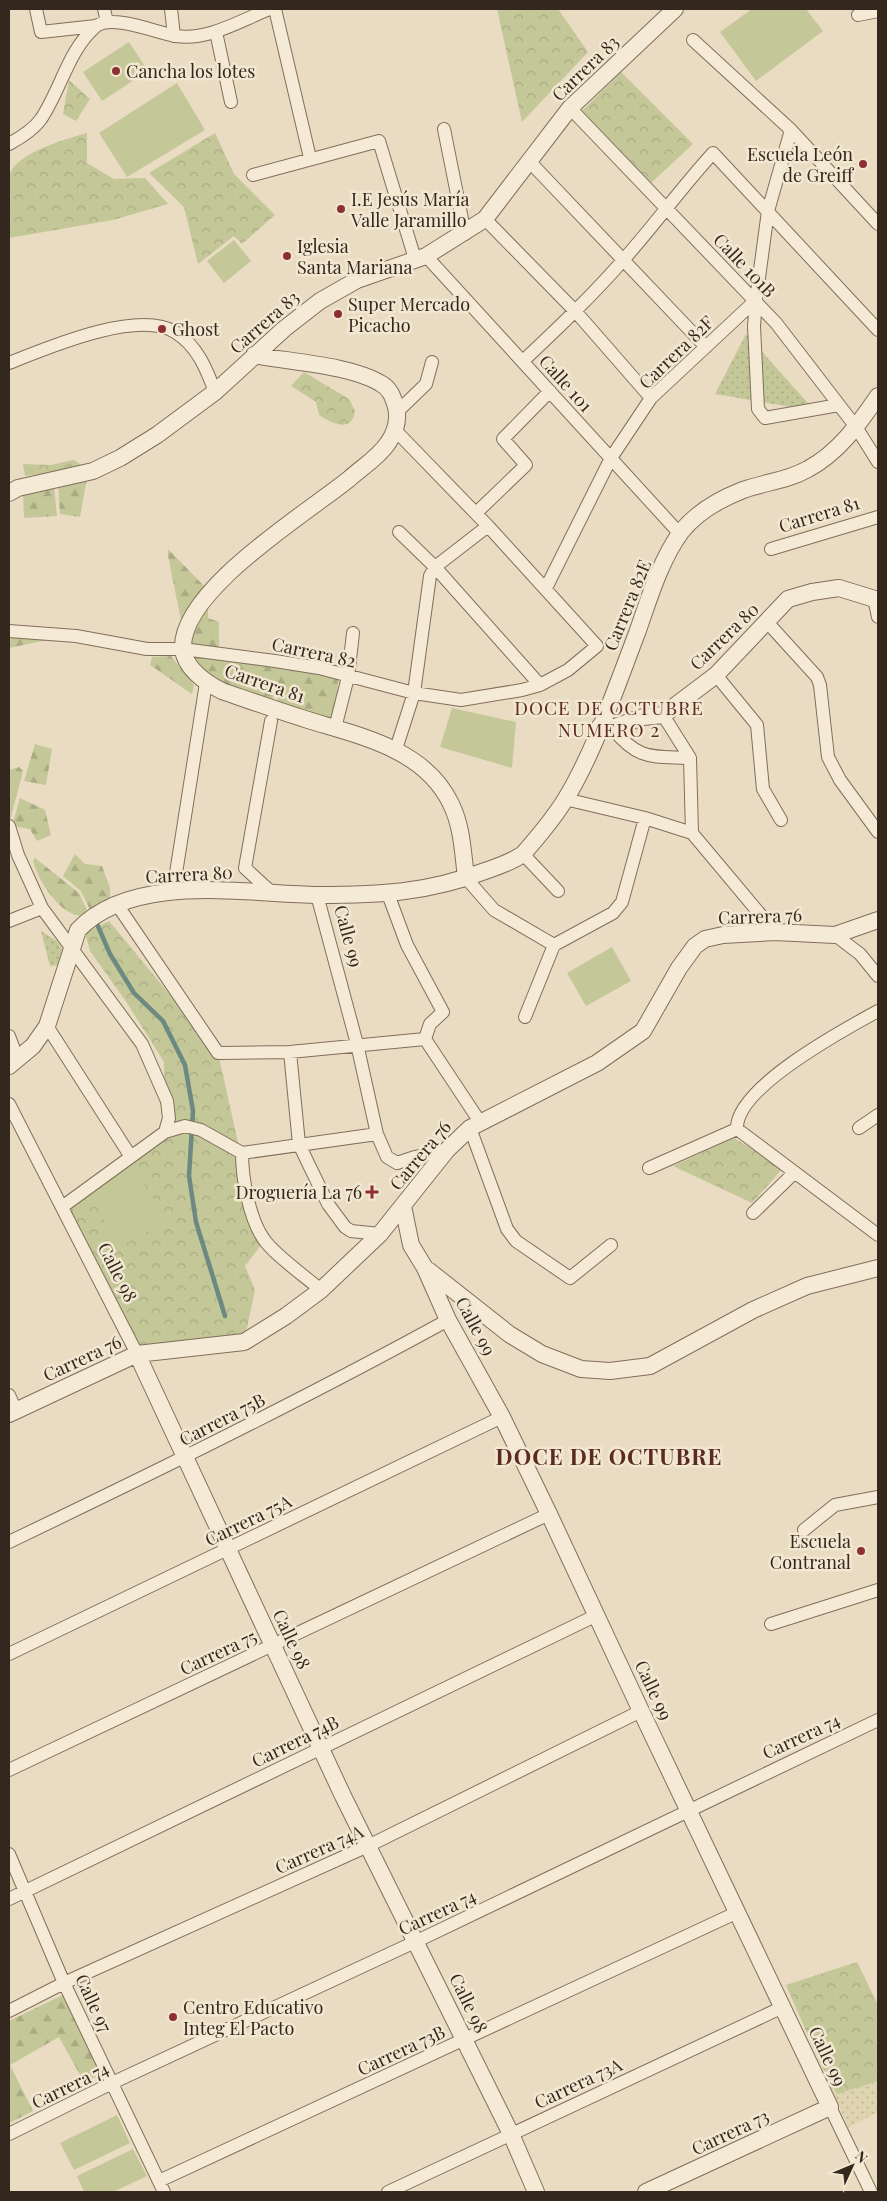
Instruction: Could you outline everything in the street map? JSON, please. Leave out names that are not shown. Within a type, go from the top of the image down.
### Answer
[{"type":"street","points":[[36,9],[41,32],[120,22],[174,36],[187,37],[216,32],[247,13],[270,9]]},
{"type":"street","points":[[9,144],[41,120],[72,58],[101,24],[104,9]]},
{"type":"street","points":[[171,9],[174,36]]},
{"type":"street","points":[[254,175],[310,158],[275,9]]},
{"type":"street","name":"Carrera 83","points":[[9,492],[18,488],[94,471],[157,435],[215,392],[254,355],[320,301],[357,280],[420,258],[465,234],[485,219],[570,108],[669,11]]},
{"type":"street","points":[[858,15],[878,11]]},
{"type":"street","points":[[216,32],[231,102]]},
{"type":"street","points":[[693,40],[791,130],[878,224]]},
{"type":"street","name":"Calle 101B","points":[[570,108],[756,300],[856,427],[878,462]]},
{"type":"street","points":[[444,129],[465,234]]},
{"type":"street","points":[[791,130],[768,211],[756,300],[754,326],[758,409],[760,415],[765,418],[839,405]]},
{"type":"street","name":"Calle 101","points":[[310,158],[378,141],[420,258],[523,361],[680,534]]},
{"type":"street","points":[[523,361],[576,312],[624,260],[667,210],[674,197],[713,153],[878,330]]},
{"type":"street","points":[[529,161],[706,347]]},
{"type":"street","points":[[485,219],[576,312],[651,398]]},
{"type":"street","name":"Carrera 82F","points":[[546,588],[611,458],[651,398],[756,300]]},
{"type":"street","points":[[9,363],[68,340],[112,329],[155,325],[174,331],[191,345],[206,368],[215,392]]},
{"type":"street","points":[[183,649],[188,626],[199,607],[224,575],[331,494],[380,453],[395,430],[397,412],[393,397],[388,389],[380,383],[361,375],[254,355]]},
{"type":"street","points":[[397,412],[426,384],[432,362]]},
{"type":"street","points":[[476,513],[526,465],[502,439],[550,391]]},
{"type":"street","name":"Carrera 82E","points":[[466,878],[514,860],[523,854],[565,799],[606,727],[661,569],[680,534],[692,519],[743,490],[784,480],[808,470],[827,457],[856,427],[878,396]]},
{"type":"street","points":[[395,430],[546,588]]},
{"type":"street","name":"Carrera 81","points":[[771,549],[877,520]]},
{"type":"street","points":[[396,749],[414,693],[430,576],[435,567],[488,526]]},
{"type":"street","points":[[399,532],[435,567],[540,685]]},
{"type":"street","name":"Carrera 82","points":[[9,631],[76,636],[147,648],[183,649],[275,661],[319,668],[414,693],[461,700],[515,692],[540,685],[568,670],[597,646],[546,588]]},
{"type":"street","name":"Carrera 80","points":[[663,716],[716,675],[788,599],[812,592],[839,588],[876,599]]},
{"type":"street","points":[[876,599],[878,617]]},
{"type":"street","points":[[767,622],[817,677],[820,685],[828,757],[840,780],[878,832]]},
{"type":"street","points":[[335,728],[348,677],[353,633]]},
{"type":"street","name":"Carrera 81","points":[[183,649],[192,668],[206,683],[222,691],[396,749],[428,773],[451,803],[461,835],[466,878]]},
{"type":"street","points":[[716,675],[757,725],[763,789],[780,820]]},
{"type":"street","points":[[173,892],[206,683]]},
{"type":"street","points":[[606,727],[644,717],[663,716],[690,758],[692,833]]},
{"type":"street","points":[[271,721],[246,868],[271,892]]},
{"type":"street","points":[[606,727],[636,753],[652,756],[690,758]]},
{"type":"street","points":[[565,799],[644,818],[692,833],[775,932]]},
{"type":"street","points":[[525,1017],[554,945],[618,908],[622,902],[644,818]]},
{"type":"street","points":[[9,827],[18,856],[42,908],[142,1044],[167,1101],[168,1118],[165,1132]]},
{"type":"street","points":[[523,854],[558,891]]},
{"type":"street","points":[[466,878],[494,910],[554,945]]},
{"type":"street","name":"Carrera 80","points":[[14,1063],[33,1046],[46,1026],[73,948],[75,936],[82,926],[116,903],[149,893],[173,892],[388,894],[433,887],[466,878]]},
{"type":"street","name":"Calle 99","points":[[317,894],[357,1044],[377,1134],[384,1154],[397,1163],[447,1150]]},
{"type":"street","points":[[388,894],[407,945],[443,1012],[430,1024],[425,1039],[475,1125],[507,1228],[516,1241],[570,1278],[611,1245]]},
{"type":"street","points":[[116,903],[218,1053],[290,1052],[357,1044],[425,1039]]},
{"type":"street","points":[[9,921],[42,908]]},
{"type":"street","name":"Carrera 76","points":[[12,1412],[137,1354],[244,1342],[286,1316],[321,1290],[380,1234],[447,1150],[475,1125],[597,1063],[643,1031],[678,968],[694,946],[705,939],[723,935],[775,932],[835,935],[878,920]]},
{"type":"street","points":[[835,935],[860,954],[878,976]]},
{"type":"street","points":[[878,1011],[834,1036],[776,1075],[745,1105],[737,1123],[738,1129],[878,1235]]},
{"type":"street","points":[[46,1026],[131,1157]]},
{"type":"street","points":[[9,1036],[14,1063]]},
{"type":"street","points":[[290,1052],[299,1144],[328,1204],[351,1232],[380,1234]]},
{"type":"street","name":"Calle 98","points":[[9,1104],[137,1354],[321,1748],[417,1941],[486,2087],[511,2134],[536,2192]]},
{"type":"street","points":[[859,1128],[878,1114]]},
{"type":"street","points":[[62,1207],[165,1132],[185,1126],[201,1130],[242,1153],[377,1134]]},
{"type":"street","points":[[649,1168],[738,1129]]},
{"type":"street","points":[[242,1153],[242,1172],[254,1222],[263,1239],[321,1290]]},
{"type":"street","points":[[753,1213],[794,1173]]},
{"type":"street","name":"Calle 99","points":[[403,1206],[411,1244],[448,1320],[502,1417],[597,1615],[640,1711],[690,1811],[871,2192]]},
{"type":"street","points":[[424,1268],[509,1334],[542,1354],[581,1369],[610,1371],[650,1366],[762,1306],[808,1286],[878,1268]]},
{"type":"street","name":"Carrera 75B","points":[[9,1542],[185,1458],[448,1320]]},
{"type":"street","points":[[9,1395],[12,1412]]},
{"type":"street","name":"Carrera 75A","points":[[9,1654],[502,1417]]},
{"type":"street","points":[[804,1530],[834,1505],[878,1497]]},
{"type":"street","name":"Carrera 75","points":[[9,1770],[549,1514]]},
{"type":"street","points":[[772,1624],[878,1590]]},
{"type":"street","name":"Carrera 74B","points":[[9,1899],[597,1615]]},
{"type":"street","name":"Carrera 74A","points":[[9,2011],[64,1983],[370,1845],[640,1711]]},
{"type":"street","name":"Carrera 74","points":[[9,2134],[112,2083],[417,1941],[878,1720]]},
{"type":"street","name":"Calle 97","points":[[9,1854],[26,1890],[64,1983],[161,2187]]},
{"type":"street","name":"Carrera 73B","points":[[161,2187],[465,2040],[738,1912]]},
{"type":"street","name":"Carrera 73A","points":[[388,2192],[783,2007]]},
{"type":"street","name":"Carrera 73","points":[[646,2192],[830,2107]]},
{"type":"shaded area","points":[[878,2048],[878,2112],[848,2128],[827,2076]]},
{"type":"green space","points":[[497,9],[558,9],[588,52],[522,122]]},
{"type":"green space","points":[[752,9],[806,9],[823,31],[756,81],[720,32]]},
{"type":"green space","name":"Cancha los lotes","points":[[129,42],[148,71],[102,101],[83,72]]},
{"type":"green space","points":[[621,72],[693,144],[651,183],[582,111]]},
{"type":"green space","points":[[69,80],[90,99],[76,121],[63,114]]},
{"type":"green space","points":[[177,83],[205,130],[127,177],[99,133]]},
{"type":"green space","points":[[87,133],[87,163],[114,179],[145,178],[168,204],[113,220],[9,238],[7,187],[9,175],[14,167],[32,153]]},
{"type":"green space","points":[[215,133],[234,174],[275,215],[242,244],[234,236],[198,264],[184,207],[149,173]]},
{"type":"green space","points":[[234,240],[251,261],[224,283],[207,261]]},
{"type":"green space","points":[[746,334],[815,411],[715,394]]},
{"type":"green space","points":[[304,372],[349,399],[355,411],[350,422],[340,425],[319,415],[316,402],[291,386]]},
{"type":"green space","points":[[74,460],[87,469],[25,476],[23,464],[51,465]]},
{"type":"green space","points":[[87,478],[80,517],[60,514],[58,485]]},
{"type":"green space","points":[[54,485],[57,516],[24,518],[23,493]]},
{"type":"green space","points":[[168,549],[208,590],[183,630],[168,556]]},
{"type":"green space","points":[[208,602],[208,618],[219,622],[219,649],[188,646],[189,626]]},
{"type":"green space","points":[[9,634],[47,640],[9,648]]},
{"type":"green space","points":[[191,652],[339,674],[334,724],[277,706],[278,691],[274,690],[273,705],[226,687],[216,681],[198,664]]},
{"type":"green space","points":[[171,656],[194,685],[192,694],[150,665],[152,657]]},
{"type":"green space","points":[[452,708],[516,722],[512,768],[440,747]]},
{"type":"green space","points":[[35,744],[52,749],[46,785],[24,781]]},
{"type":"green space","points":[[19,767],[23,771],[9,824],[9,770]]},
{"type":"green space","points":[[20,798],[45,810],[51,835],[37,841],[30,829],[12,826]]},
{"type":"green space","points":[[75,854],[85,864],[102,866],[110,888],[110,900],[92,914],[81,891],[63,876]]},
{"type":"green space","points":[[35,858],[79,893],[89,915],[80,916],[70,913],[62,907],[40,879],[33,861]]},
{"type":"green space","points":[[109,921],[218,1053],[261,1245],[245,1266],[255,1290],[244,1342],[137,1354],[62,1207],[165,1132],[164,1062],[127,1003],[90,951],[85,933]]},
{"type":"green space","points":[[41,931],[57,941],[62,949],[58,965],[50,966]]},
{"type":"green space","points":[[612,947],[631,981],[586,1006],[567,973]]},
{"type":"green space","points":[[734,1138],[783,1168],[752,1203],[673,1166]]},
{"type":"green space","points":[[133,1167],[167,1220],[120,1247],[88,1193],[106,1175]]},
{"type":"green space","points":[[857,1962],[878,2005],[878,2081],[837,2094],[822,2067],[786,1985]]},
{"type":"green space","points":[[63,1995],[102,2074],[84,2082],[59,2037],[10,2065],[33,2111],[9,2123],[9,2021]]},
{"type":"green space","points":[[117,2115],[130,2143],[74,2170],[60,2143]]},
{"type":"green space","points":[[133,2149],[147,2176],[113,2192],[84,2192],[77,2176]]},
{"type":"waterway","points":[[97,924],[110,954],[134,993],[163,1021],[185,1065],[193,1111],[189,1176],[196,1222],[225,1316]]},
{"type":"place","name":"Cancha los lotes","points":[[116,71]]},
{"type":"place","name":"Escuela León de Greiff","points":[[863,164]]},
{"type":"place","name":"I.E Jesús María Valle Jaramillo","points":[[341,209]]},
{"type":"place","name":"Iglesia Santa Mariana","points":[[287,256]]},
{"type":"place","name":"Super Mercado Picacho","points":[[338,314]]},
{"type":"place","name":"Ghost","points":[[162,329]]},
{"type":"place","name":"Droguería La 76","points":[[372,1192]]},
{"type":"place","name":"Escuela Contranal","points":[[861,1551]]},
{"type":"place","name":"Centro Educativo Integ El Pacto","points":[[173,2017]]},
{"type":"district","name":"DOCE DE OCTUBRE NUMERO 2","points":[[609,718]]},
{"type":"district","name":"DOCE DE OCTUBRE","points":[[609,1456]]}]
